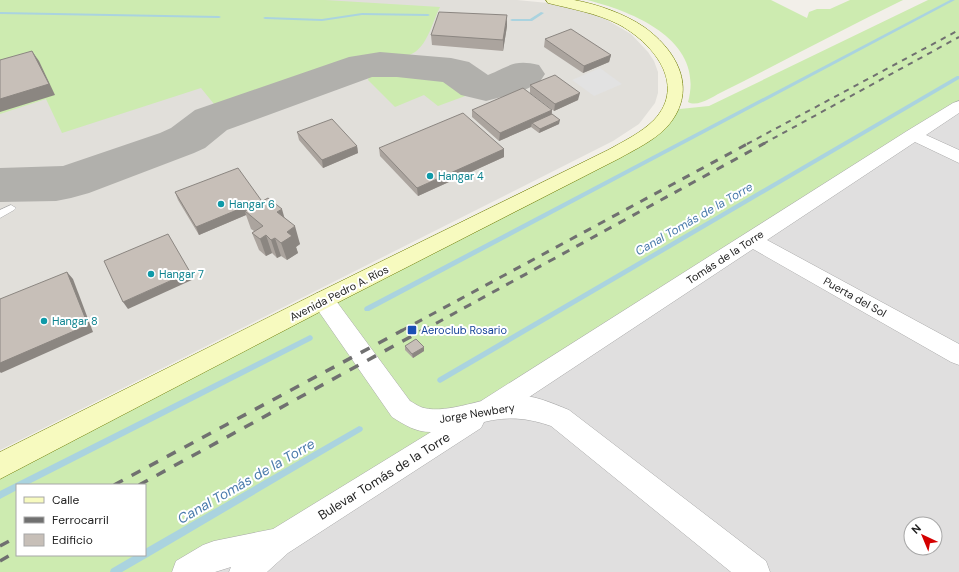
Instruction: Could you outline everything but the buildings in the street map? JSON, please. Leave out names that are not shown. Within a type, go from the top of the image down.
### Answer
[{"type":"main road","name":"Avenida Pedro A. Ríos","points":[[0,466],[323,300],[614,154],[640,140],[659,124],[670,110],[674,98],[675,87],[673,75],[664,53],[636,29],[616,18],[584,7],[553,0]]},
{"type":"street","name":"Tomás de la Torre","points":[[490,409],[959,106]]},
{"type":"street","points":[[914,135],[959,157]]},
{"type":"street","name":"Puerta del Sol","points":[[752,240],[959,355]]},
{"type":"street","name":"Jorge Newbery","points":[[323,300],[401,409],[420,420],[446,420],[490,409],[514,406],[534,409],[560,418],[755,572]]},
{"type":"street","name":"Bulevar Tomás de la Torre","points":[[244,572],[278,543],[490,409]]},
{"type":"street","name":"Bulevar Tomás de la Torre","points":[[187,572],[217,564],[278,543]]},
{"type":"lane","points":[[0,215],[11,208]]},
{"type":"shaded area","points":[[0,0],[517,0],[548,3],[594,14],[631,34],[648,52],[654,61],[658,72],[658,93],[655,103],[639,124],[613,141],[0,450]]},
{"type":"shaded area","points":[[600,68],[622,84],[594,96],[572,80]]},
{"type":"shaded area","points":[[959,106],[959,572],[187,572]]},
{"type":"green space","points":[[0,0],[325,0],[440,7],[430,31],[420,48],[403,57],[380,57],[368,59],[330,70],[218,109],[201,88],[62,133],[46,99],[0,114]]},
{"type":"green space","points":[[587,0],[771,0],[807,18],[809,12],[817,9],[830,9],[850,0],[903,0],[706,100],[692,103],[688,102],[691,81],[686,62],[676,46],[662,33],[645,21],[606,5]]},
{"type":"green space","points":[[928,0],[959,0],[959,106],[278,543],[187,572],[0,572],[0,466],[614,154],[670,110],[709,106]]},
{"type":"green space","points":[[384,71],[448,78],[468,95],[438,106],[424,95],[395,107],[368,80],[373,74]]},
{"type":"waterway","points":[[367,309],[953,0]]},
{"type":"waterway","points":[[0,13],[219,17]]},
{"type":"waterway","points":[[512,20],[531,20],[542,13]]},
{"type":"waterway","points":[[265,18],[322,20],[362,14],[428,15]]},
{"type":"waterway","name":"Canal Tomás de la Torre","points":[[440,380],[959,77]]},
{"type":"waterway","points":[[21,484],[310,338]]},
{"type":"waterway","name":"Canal Tomás de la Torre","points":[[146,553],[359,429]]},
{"type":"waterway","points":[[0,495],[16,487]]},
{"type":"waterway","name":"Canal Tomás de la Torre","points":[[114,572],[141,556]]},
{"type":"taxiway","points":[[0,185],[56,184],[71,181],[177,143],[188,138],[211,120],[364,66],[380,64],[451,70],[458,73],[472,84],[486,88],[500,85],[524,74]]},
{"type":"railway","points":[[747,144],[959,30]]},
{"type":"railway","points":[[763,144],[959,37]]},
{"type":"railway","points":[[401,331],[749,143]]},
{"type":"railway","points":[[422,331],[765,143]]},
{"type":"railway","points":[[116,484],[403,330]]},
{"type":"railway","points":[[141,484],[423,330]]},
{"type":"railway","points":[[0,546],[16,538]]},
{"type":"railway","points":[[0,561],[16,552]]},
{"type":"place","name":"Hangar 4","points":[[430,176]]},
{"type":"place","name":"Hangar 6","points":[[221,204]]},
{"type":"place","name":"Hangar 7","points":[[151,274]]},
{"type":"place","name":"Hangar 8","points":[[44,321]]},
{"type":"place","name":"Aeroclub Rosario","points":[[412,330]]}]
